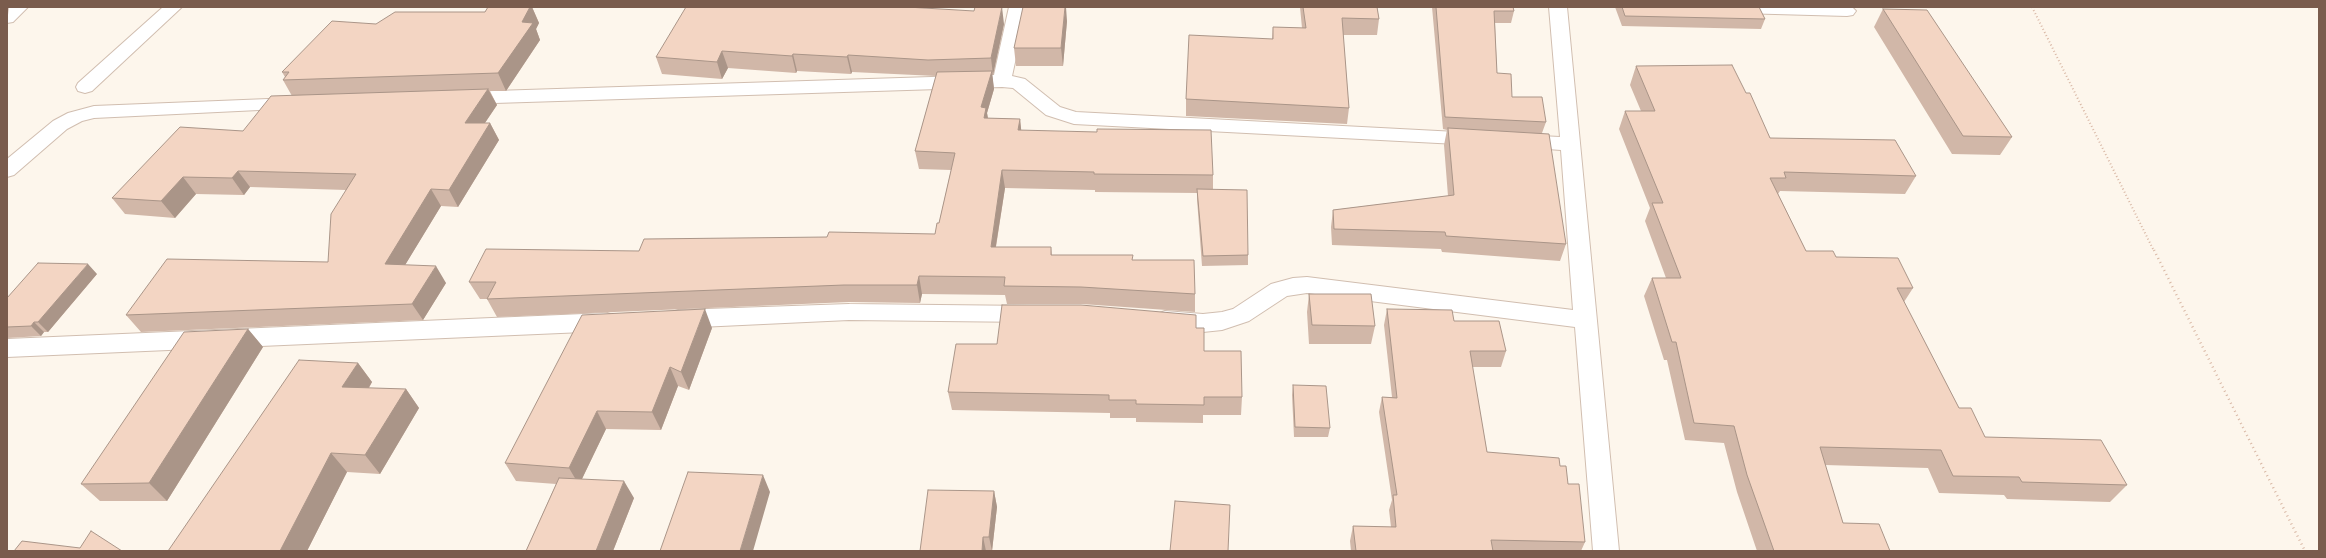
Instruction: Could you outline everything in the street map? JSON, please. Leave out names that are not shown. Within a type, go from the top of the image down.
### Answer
[{"type":"street","points":[[7,18],[19,7]]},
{"type":"street","points":[[85,87],[174,7]]},
{"type":"street","points":[[1002,81],[1018,7]]},
{"type":"street","points":[[1558,7],[1606,551]]},
{"type":"street","points":[[1703,7],[1847,12]]},
{"type":"street","points":[[443,99],[1002,81],[1018,83],[1053,112],[1074,118],[1571,144]]},
{"type":"street","points":[[7,170],[60,125],[94,112],[308,104]]},
{"type":"street","points":[[1141,318],[1203,323],[1222,321],[1241,315],[1278,290],[1293,286],[1307,285],[1586,320]]},
{"type":"street","points":[[658,320],[849,312],[1053,314]]},
{"type":"street","points":[[7,348],[626,321]]},
{"type":"path","points":[[2032,7],[2305,551]]},
{"type":"building","points":[[488,7],[530,7],[522,22],[533,23],[498,73],[283,80],[289,72],[282,72],[332,21],[376,24],[395,12],[485,12]]},
{"type":"building","points":[[686,7],[907,7],[974,11],[975,7],[1002,7],[991,58],[928,60],[848,55],[847,57],[793,54],[792,56],[722,51],[717,62],[656,57]]},
{"type":"building","points":[[1023,7],[1065,7],[1061,48],[1014,48]]},
{"type":"building","points":[[1303,7],[1377,7],[1379,19],[1342,18],[1349,108],[1186,99],[1189,35],[1273,39],[1273,27],[1306,28]]},
{"type":"building","points":[[1436,7],[1513,7],[1514,11],[1494,11],[1497,73],[1511,74],[1512,97],[1542,97],[1546,122],[1445,117]]},
{"type":"building","points":[[1622,7],[1759,7],[1765,19],[1625,16]]},
{"type":"building","points":[[1883,9],[1927,10],[2012,137],[1963,136]]},
{"type":"building","points":[[1732,65],[1746,93],[1750,93],[1770,138],[1895,140],[1916,176],[1784,172],[1786,178],[1770,178],[1806,251],[1833,251],[1836,257],[1898,258],[1913,288],[1897,288],[1959,408],[1971,408],[1985,437],[2101,440],[2127,485],[2022,482],[2019,477],[1953,476],[1941,450],[1820,447],[1843,523],[1879,524],[1890,551],[1774,551],[1747,475],[1734,426],[1694,423],[1676,342],[1672,342],[1652,278],[1681,278],[1652,203],[1663,203],[1625,111],[1655,111],[1636,66]]},
{"type":"building","points":[[992,71],[981,107],[986,108],[984,118],[1020,119],[1018,130],[1097,132],[1097,129],[1211,130],[1213,175],[1094,174],[1094,172],[1002,170],[991,247],[1051,247],[1051,255],[1133,255],[1132,260],[1194,260],[1195,294],[1081,287],[1004,286],[1005,277],[919,276],[917,285],[844,285],[487,299],[496,282],[469,282],[486,249],[639,251],[644,239],[827,237],[829,232],[935,234],[937,223],[939,223],[955,153],[915,151],[937,72]]},
{"type":"building","points":[[488,89],[465,123],[490,123],[449,190],[431,189],[385,264],[436,266],[412,304],[126,315],[167,259],[328,262],[331,214],[356,174],[238,171],[232,178],[183,177],[161,201],[112,198],[180,127],[243,131],[271,96]]},
{"type":"building","points":[[1448,128],[1549,134],[1566,244],[1446,236],[1445,232],[1334,229],[1333,210],[1454,195]]},
{"type":"building","points":[[1197,189],[1247,190],[1248,255],[1203,256]]},
{"type":"building","points":[[38,263],[88,264],[38,322],[34,322],[31,326],[7,327],[7,298]]},
{"type":"building","points":[[1309,294],[1371,294],[1375,326],[1312,325]]},
{"type":"building","points":[[1002,305],[1081,305],[1196,315],[1196,328],[1204,328],[1204,351],[1241,351],[1242,397],[1204,397],[1204,405],[1136,404],[1136,400],[1109,400],[1109,395],[948,392],[956,344],[997,344]]},
{"type":"building","points":[[705,309],[681,372],[670,367],[652,412],[597,411],[569,468],[505,463],[582,315]]},
{"type":"building","points":[[1387,309],[1452,310],[1454,321],[1499,321],[1506,351],[1470,351],[1487,452],[1559,458],[1560,466],[1566,466],[1568,484],[1579,484],[1585,542],[1491,540],[1493,551],[1356,551],[1353,526],[1396,527],[1393,495],[1397,495],[1382,397],[1397,398]]},
{"type":"building","points":[[248,329],[149,483],[81,484],[184,332]]},
{"type":"building","points":[[299,360],[358,363],[342,387],[406,389],[365,455],[331,453],[280,551],[168,551]]},
{"type":"building","points":[[1293,385],[1326,386],[1330,428],[1295,427]]},
{"type":"building","points":[[688,472],[763,475],[740,551],[660,551]]},
{"type":"building","points":[[559,478],[624,481],[596,551],[526,551]]},
{"type":"building","points":[[928,490],[994,491],[989,537],[983,537],[982,551],[920,551]]},
{"type":"building","points":[[1175,501],[1230,505],[1228,551],[1170,551]]},
{"type":"building","points":[[91,531],[122,551],[14,551],[22,541],[80,548]]}]
